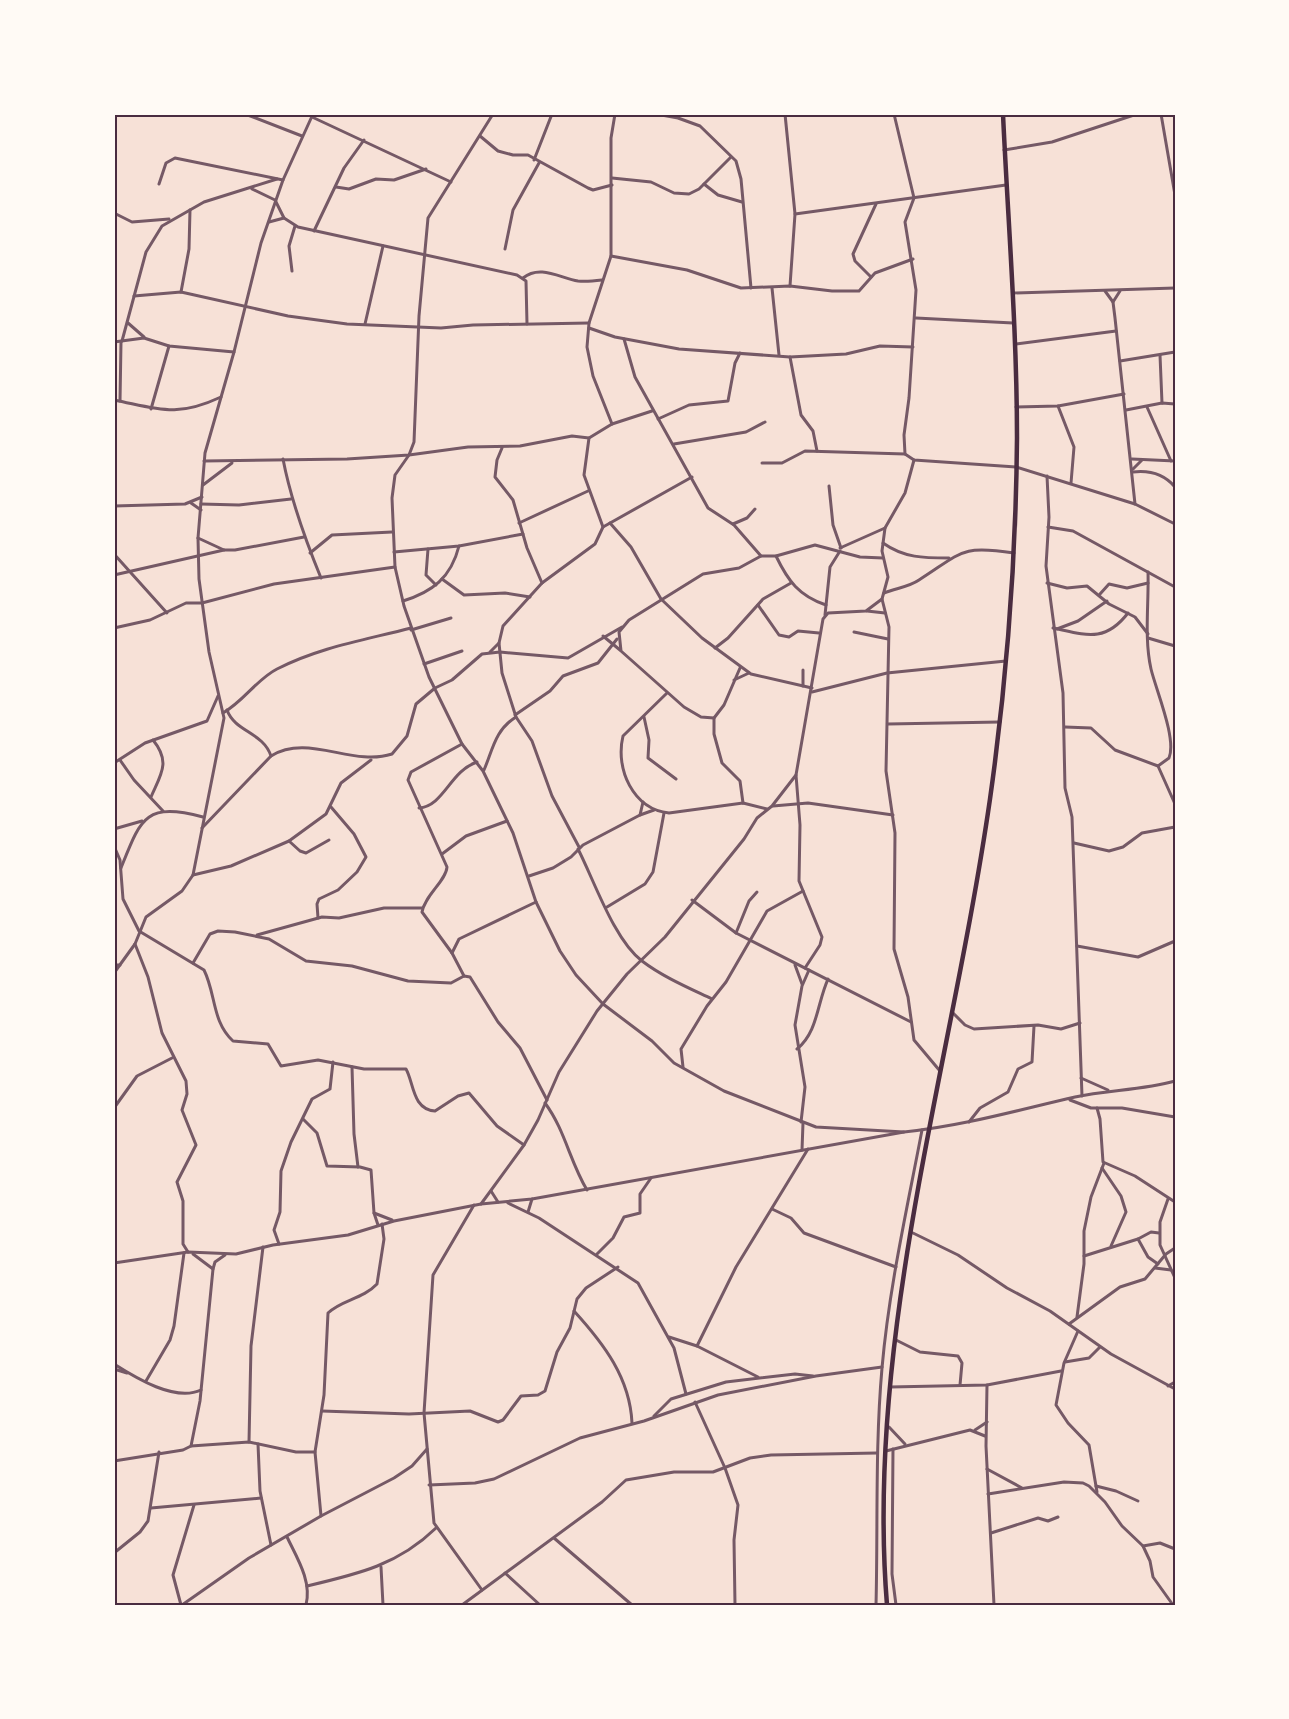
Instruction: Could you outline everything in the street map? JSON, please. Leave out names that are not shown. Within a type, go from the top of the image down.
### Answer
[{"type":"main road","points":[[887,1605],[886,1451],[890,1387],[913,1233],[989,805],[1006,662],[1014,553],[1016,407],[1003,114]]},
{"type":"street","points":[[245,114],[302,136]]},
{"type":"street","points":[[493,114],[428,218],[419,327],[414,442],[409,455],[398,468],[392,485],[392,532],[395,567],[402,601],[424,664],[462,744],[483,771],[507,821],[536,902],[560,951],[582,982],[603,1004],[652,1041],[683,1069],[724,1091],[802,1122],[828,1128],[904,1132],[931,1130],[1068,1099],[1175,1081]]},
{"type":"street","points":[[534,160],[552,114]]},
{"type":"street","points":[[612,424],[589,360],[589,323],[611,256],[611,138],[615,114]]},
{"type":"street","points":[[656,114],[667,115],[700,126],[738,166],[751,288]]},
{"type":"street","points":[[784,114],[795,214],[790,286]]},
{"type":"street","points":[[894,114],[914,198],[905,222],[913,259],[916,318],[904,435],[905,454]]},
{"type":"street","points":[[1004,150],[1052,142],[1137,114]]},
{"type":"street","points":[[1161,114],[1175,195]]},
{"type":"street","points":[[271,756],[259,737],[233,723],[219,695],[202,603],[198,556],[204,461],[267,223],[312,115],[452,182]]},
{"type":"street","points":[[480,136],[498,151],[513,155],[528,155],[539,163],[593,190],[612,185]]},
{"type":"street","points":[[314,231],[344,168],[364,140]]},
{"type":"street","points":[[612,178],[651,182],[674,193],[689,194],[704,184],[731,157]]},
{"type":"street","points":[[159,184],[166,163],[175,158],[283,180]]},
{"type":"street","points":[[505,249],[513,210],[539,163]]},
{"type":"street","points":[[1170,167],[1175,166]]},
{"type":"street","points":[[336,187],[349,189],[376,179],[394,180],[426,170]]},
{"type":"street","points":[[114,213],[132,222],[171,218],[220,197],[252,189],[277,179]]},
{"type":"street","points":[[704,184],[718,195],[743,202]]},
{"type":"street","points":[[795,214],[1006,185]]},
{"type":"street","points":[[252,189],[275,200],[284,218],[295,226],[508,271],[523,278],[527,289],[527,324]]},
{"type":"street","points":[[871,277],[855,261],[853,254],[876,204]]},
{"type":"street","points":[[181,292],[189,249],[190,210]]},
{"type":"street","points":[[120,401],[122,342],[146,252],[155,235],[171,218]]},
{"type":"street","points":[[267,223],[284,218]]},
{"type":"street","points":[[292,271],[289,246],[295,226]]},
{"type":"street","points":[[365,324],[383,246]]},
{"type":"street","points":[[611,256],[687,270],[733,286],[772,288],[790,286],[854,292],[886,268],[913,259]]},
{"type":"street","points":[[523,278],[529,273],[545,272],[578,281],[603,280]]},
{"type":"street","points":[[772,288],[779,355]]},
{"type":"street","points":[[1011,293],[1175,288]]},
{"type":"street","points":[[1113,302],[1121,290]]},
{"type":"street","points":[[1106,291],[1113,302],[1117,331],[1135,504]]},
{"type":"street","points":[[134,296],[181,292],[304,318],[365,324],[419,327],[589,323]]},
{"type":"street","points":[[916,318],[1013,323]]},
{"type":"street","points":[[128,323],[144,338],[169,346],[234,352]]},
{"type":"street","points":[[589,328],[624,339],[679,349],[790,357],[846,354],[880,346],[913,347]]},
{"type":"street","points":[[1014,344],[1117,331]]},
{"type":"street","points":[[114,342],[144,338]]},
{"type":"street","points":[[624,339],[628,362],[652,411],[674,444],[711,513],[733,524],[761,556]]},
{"type":"street","points":[[151,409],[169,346]]},
{"type":"street","points":[[1120,361],[1175,352]]},
{"type":"street","points":[[658,419],[689,405],[728,401],[735,363],[740,353]]},
{"type":"street","points":[[1160,355],[1162,403]]},
{"type":"street","points":[[790,357],[801,416],[813,431],[817,451]]},
{"type":"street","points":[[1016,407],[1058,406],[1124,394]]},
{"type":"street","points":[[114,400],[151,409],[185,410],[221,396]]},
{"type":"street","points":[[1126,410],[1162,403],[1175,404]]},
{"type":"street","points":[[1058,406],[1074,447],[1071,483]]},
{"type":"street","points":[[1132,459],[1173,461],[1147,406]]},
{"type":"street","points":[[204,461],[233,462],[409,455],[468,447],[528,445],[572,436],[589,438],[612,424],[652,411]]},
{"type":"street","points":[[674,444],[746,432],[765,422]]},
{"type":"street","points":[[589,438],[584,475],[603,527]]},
{"type":"street","points":[[502,447],[496,460],[495,477],[513,500],[519,524],[542,583]]},
{"type":"street","points":[[762,463],[782,463],[806,451],[817,451],[905,454],[914,460],[1016,467],[1135,504],[1175,524]]},
{"type":"street","points":[[283,459],[291,499],[321,578]]},
{"type":"street","points":[[914,460],[905,493],[885,528],[883,543],[887,583],[882,599],[889,627],[886,771],[893,815],[894,949],[908,997],[911,1022],[918,1047],[942,1073]]},
{"type":"street","points":[[1133,471],[1142,460]]},
{"type":"street","points":[[203,485],[233,462]]},
{"type":"street","points":[[1133,471],[1163,476],[1175,488]]},
{"type":"street","points":[[1047,475],[1047,583],[1063,693],[1065,788],[1072,817],[1074,843],[1083,1096]]},
{"type":"street","points":[[692,477],[603,527],[595,544],[542,583],[503,626],[499,643],[504,678],[515,716],[532,741],[552,796],[579,848],[593,885],[616,927],[641,961],[712,999]]},
{"type":"street","points":[[829,486],[833,525],[839,549]]},
{"type":"street","points":[[519,524],[588,491]]},
{"type":"street","points":[[114,506],[191,503],[202,497]]},
{"type":"street","points":[[201,504],[239,505],[291,499]]},
{"type":"street","points":[[191,503],[201,510]]},
{"type":"street","points":[[733,524],[747,518],[755,509]]},
{"type":"street","points":[[609,523],[631,547],[661,599],[715,648],[748,673],[812,690],[887,674],[1006,662]]},
{"type":"street","points":[[1047,526],[1073,531],[1175,587]]},
{"type":"street","points":[[802,1150],[805,1087],[797,1049],[795,1025],[807,969],[822,937],[798,875],[799,804],[796,775],[812,690],[819,633],[825,615],[830,567],[839,549],[885,528]]},
{"type":"street","points":[[310,553],[332,535],[392,532]]},
{"type":"street","points":[[394,552],[459,546],[523,534]]},
{"type":"street","points":[[114,575],[224,549],[257,548],[304,537]]},
{"type":"street","points":[[198,538],[224,549]]},
{"type":"street","points":[[883,543],[894,551],[912,557],[951,558]]},
{"type":"street","points":[[402,601],[423,595],[436,586],[453,566],[459,546]]},
{"type":"street","points":[[488,653],[501,652],[568,658],[622,627],[661,599],[703,574],[739,568],[761,556],[776,556],[810,546],[839,549],[860,557],[883,558]]},
{"type":"street","points":[[884,593],[919,580],[951,558],[976,548],[1014,553]]},
{"type":"street","points":[[428,549],[426,575],[436,586]]},
{"type":"street","points":[[114,554],[131,570],[166,613]]},
{"type":"street","points":[[776,556],[791,583],[803,596],[826,605]]},
{"type":"street","points":[[114,628],[150,620],[177,605],[202,603],[274,584],[395,567]]},
{"type":"street","points":[[1148,572],[1150,665],[1165,717],[1170,750],[1170,756],[1158,766]]},
{"type":"street","points":[[442,579],[464,595],[506,593],[530,597]]},
{"type":"street","points":[[715,648],[758,604],[791,583]]},
{"type":"street","points":[[887,583],[896,588]]},
{"type":"street","points":[[1047,583],[1067,588],[1085,585],[1107,601],[1129,612],[1140,622],[1148,637],[1175,646]]},
{"type":"street","points":[[1100,594],[1111,584],[1127,588],[1148,583]]},
{"type":"street","points":[[669,606],[670,595]]},
{"type":"street","points":[[866,611],[882,599]]},
{"type":"street","points":[[1055,629],[1078,621],[1107,601]]},
{"type":"street","points":[[758,604],[771,627],[783,637],[789,637],[798,632],[819,633]]},
{"type":"street","points":[[825,615],[866,611],[885,613]]},
{"type":"street","points":[[1055,629],[1087,635],[1103,633],[1117,627],[1129,612]]},
{"type":"street","points":[[114,973],[135,944],[146,917],[182,891],[193,874],[225,711],[276,669],[341,643],[411,629],[451,618]]},
{"type":"street","points":[[483,771],[496,735],[501,728],[563,676],[598,663],[614,646],[622,627]]},
{"type":"street","points":[[854,632],[888,639]]},
{"type":"street","points":[[603,636],[648,672],[667,693],[690,711],[707,719],[714,718]]},
{"type":"street","points":[[618,639],[621,651]]},
{"type":"street","points":[[202,828],[271,756],[289,747],[372,759],[392,754],[407,736],[416,704],[435,688],[452,680],[477,658],[488,653],[499,643]]},
{"type":"street","points":[[424,664],[462,651]]},
{"type":"street","points":[[740,668],[724,705],[714,718],[714,734],[722,764],[740,781],[743,802]]},
{"type":"street","points":[[803,670],[803,686]]},
{"type":"street","points":[[734,680],[748,673]]},
{"type":"street","points":[[667,693],[644,717],[627,730],[620,754],[623,775],[643,802],[654,810],[664,813],[743,802],[767,809]]},
{"type":"street","points":[[114,764],[153,740],[207,721],[219,695]]},
{"type":"street","points":[[644,717],[649,740],[648,758],[676,779]]},
{"type":"street","points":[[888,724],[1000,722]]},
{"type":"street","points":[[1065,727],[1091,728],[1115,750],[1158,766],[1175,804]]},
{"type":"street","points":[[151,797],[164,760],[163,753],[153,740]]},
{"type":"street","points":[[462,744],[411,772],[408,780],[409,787],[442,854],[446,872],[423,908],[425,917],[452,953],[464,976],[472,979],[498,1022],[520,1048],[559,1124],[574,1166],[587,1190]]},
{"type":"street","points":[[193,874],[231,866],[289,841],[326,814],[341,783],[372,759]]},
{"type":"street","points":[[120,760],[134,780],[163,812]]},
{"type":"street","points":[[419,808],[431,805],[462,768],[477,762]]},
{"type":"street","points":[[481,1204],[524,1145],[559,1072],[603,1004],[665,937],[692,900],[796,775]]},
{"type":"street","points":[[640,815],[643,802]]},
{"type":"street","points":[[772,806],[799,804],[893,815]]},
{"type":"street","points":[[318,918],[316,904],[319,899],[338,890],[357,872],[366,857],[354,834],[331,807]]},
{"type":"street","points":[[528,876],[553,868],[572,857],[579,848],[640,815],[654,810]]},
{"type":"street","points":[[114,829],[144,821],[163,812],[184,812],[203,818]]},
{"type":"street","points":[[607,907],[645,884],[653,872],[664,813]]},
{"type":"street","points":[[121,869],[139,826],[144,821]]},
{"type":"street","points":[[442,854],[466,837],[507,821]]},
{"type":"street","points":[[1074,843],[1108,851],[1123,847],[1142,833],[1175,827]]},
{"type":"street","points":[[289,841],[300,851],[306,853],[329,840]]},
{"type":"street","points":[[114,846],[121,869],[123,899],[139,931],[204,970],[209,980],[220,1027],[233,1041],[268,1044],[281,1066],[308,1060],[333,1062],[352,1067],[406,1069],[412,1092],[425,1109],[430,1111],[440,1109],[463,1093],[469,1093],[497,1126],[524,1145]]},
{"type":"street","points":[[683,1069],[681,1049],[707,1006],[726,982],[767,911],[803,891]]},
{"type":"street","points":[[735,933],[749,901],[757,892]]},
{"type":"street","points":[[692,900],[735,933],[911,1022]]},
{"type":"street","points":[[452,953],[459,939],[536,902]]},
{"type":"street","points":[[193,963],[207,938],[214,932],[257,935],[318,918],[339,918],[384,908],[423,908]]},
{"type":"street","points":[[257,935],[313,963],[352,966],[423,983],[451,983],[464,976]]},
{"type":"street","points":[[1077,946],[1138,957],[1175,941]]},
{"type":"street","points":[[135,944],[148,977],[162,1033],[172,1058],[186,1081],[187,1094],[182,1110],[196,1145],[177,1182],[183,1201],[183,1244],[178,1254]]},
{"type":"street","points":[[794,964],[802,986]]},
{"type":"street","points":[[114,965],[120,965]]},
{"type":"street","points":[[797,1049],[808,1040],[813,1031],[828,979]]},
{"type":"street","points":[[705,995],[707,1006]]},
{"type":"street","points":[[953,1012],[965,1025],[974,1029],[1034,1025],[1061,1029],[1080,1023]]},
{"type":"street","points":[[968,1123],[980,1108],[1008,1092],[1018,1069],[1032,1062],[1034,1025]]},
{"type":"street","points":[[114,1108],[137,1076],[172,1058]]},
{"type":"street","points":[[279,1244],[274,1230],[280,1212],[281,1171],[291,1142],[312,1099],[330,1089],[333,1062]]},
{"type":"street","points":[[352,1067],[358,1167]]},
{"type":"street","points":[[1081,1078],[1110,1091]]},
{"type":"street","points":[[1068,1099],[1097,1108],[1122,1108],[1175,1117]]},
{"type":"street","points":[[1077,1317],[1084,1256],[1085,1223],[1091,1197],[1104,1163],[1097,1108]]},
{"type":"street","points":[[303,1119],[317,1133],[327,1166],[367,1168],[374,1174],[374,1213],[384,1239],[377,1284],[359,1298],[332,1308],[327,1313],[322,1411],[315,1452],[321,1516]]},
{"type":"street","points":[[876,1605],[877,1453],[882,1367],[896,1267],[921,1131]]},
{"type":"street","points":[[114,1263],[188,1252],[226,1254],[348,1235],[394,1221],[474,1205],[587,1190],[904,1132]]},
{"type":"street","points":[[697,1346],[732,1275],[808,1149]]},
{"type":"street","points":[[1104,1163],[1135,1176],[1175,1202]]},
{"type":"street","points":[[1102,1168],[1121,1196],[1126,1212],[1111,1246]]},
{"type":"street","points":[[597,1254],[613,1238],[624,1216],[640,1213],[640,1194],[651,1177]]},
{"type":"street","points":[[491,1191],[498,1202]]},
{"type":"street","points":[[528,1212],[532,1199]]},
{"type":"street","points":[[1168,1199],[1159,1233],[1160,1245],[1175,1278]]},
{"type":"street","points":[[506,1202],[528,1212],[597,1254],[638,1283],[669,1337],[677,1356],[686,1394]]},
{"type":"street","points":[[474,1205],[434,1275],[424,1413],[429,1485],[436,1528],[482,1590]]},
{"type":"street","points":[[772,1209],[791,1218],[804,1233],[896,1267]]},
{"type":"street","points":[[374,1213],[394,1221]]},
{"type":"street","points":[[1084,1256],[1138,1239],[1151,1232],[1159,1233]]},
{"type":"street","points":[[913,1233],[958,1255],[1070,1324],[1100,1347],[1175,1389]]},
{"type":"street","points":[[1138,1239],[1157,1266],[1167,1268],[1173,1273]]},
{"type":"street","points":[[183,1244],[188,1252],[213,1269]]},
{"type":"street","points":[[249,1442],[251,1346],[263,1247]]},
{"type":"street","points":[[1070,1324],[1120,1287],[1145,1279],[1166,1254],[1175,1248]]},
{"type":"street","points":[[146,1381],[170,1340],[188,1252]]},
{"type":"street","points":[[192,1446],[200,1401],[213,1269],[215,1263],[226,1254]]},
{"type":"street","points":[[322,1411],[424,1413],[470,1411],[498,1422],[503,1420],[521,1396],[543,1393],[582,1292],[618,1267]]},
{"type":"street","points":[[574,1311],[621,1375],[631,1398],[632,1423]]},
{"type":"street","points":[[1078,1331],[1064,1363],[1056,1396],[1057,1409],[1089,1445],[1097,1492]]},
{"type":"street","points":[[669,1337],[697,1346],[759,1378]]},
{"type":"street","points":[[896,1340],[920,1352],[958,1356],[962,1363],[960,1385]]},
{"type":"street","points":[[1064,1363],[1089,1358],[1100,1347]]},
{"type":"street","points":[[114,1364],[130,1374]]},
{"type":"street","points":[[429,1485],[475,1483],[494,1479],[580,1438],[652,1418],[718,1395],[816,1376],[882,1367]]},
{"type":"street","points":[[114,1369],[174,1391],[193,1394],[201,1390]]},
{"type":"street","points":[[890,1387],[987,1385],[1062,1371]]},
{"type":"street","points":[[652,1418],[671,1399],[726,1382],[795,1374],[816,1376]]},
{"type":"street","points":[[1168,1386],[1175,1382]]},
{"type":"street","points":[[987,1385],[987,1469],[994,1605]]},
{"type":"street","points":[[193,1394],[200,1401]]},
{"type":"street","points":[[695,1402],[725,1468],[738,1512],[734,1540],[735,1605]]},
{"type":"street","points":[[886,1451],[905,1444],[975,1430],[987,1422]]},
{"type":"street","points":[[887,1426],[905,1444]]},
{"type":"street","points":[[975,1430],[986,1436]]},
{"type":"street","points":[[114,1461],[159,1452],[183,1450],[192,1446],[249,1442],[296,1452],[315,1452]]},
{"type":"street","points":[[258,1444],[261,1498],[271,1545]]},
{"type":"street","points":[[194,1505],[173,1575],[181,1605],[233,1568],[271,1545],[394,1478],[412,1466],[428,1449]]},
{"type":"street","points":[[893,1449],[892,1574],[896,1605]]},
{"type":"street","points":[[114,1553],[144,1528],[151,1508],[159,1452]]},
{"type":"street","points":[[462,1605],[608,1498],[626,1480],[674,1473],[713,1472],[771,1455],[877,1453]]},
{"type":"street","points":[[987,1469],[1024,1488]]},
{"type":"street","points":[[988,1494],[1074,1481],[1083,1483],[1097,1492],[1122,1526],[1143,1546],[1150,1561],[1153,1577],[1173,1605]]},
{"type":"street","points":[[1096,1486],[1116,1491],[1138,1501]]},
{"type":"street","points":[[151,1508],[261,1498]]},
{"type":"street","points":[[991,1533],[1038,1518],[1048,1521],[1058,1517]]},
{"type":"street","points":[[307,1586],[381,1567],[423,1541],[436,1528]]},
{"type":"street","points":[[287,1537],[307,1586],[306,1605]]},
{"type":"street","points":[[554,1538],[632,1605]]},
{"type":"street","points":[[1143,1546],[1160,1543],[1175,1548]]},
{"type":"street","points":[[381,1567],[383,1605]]},
{"type":"street","points":[[506,1573],[540,1605]]}]
